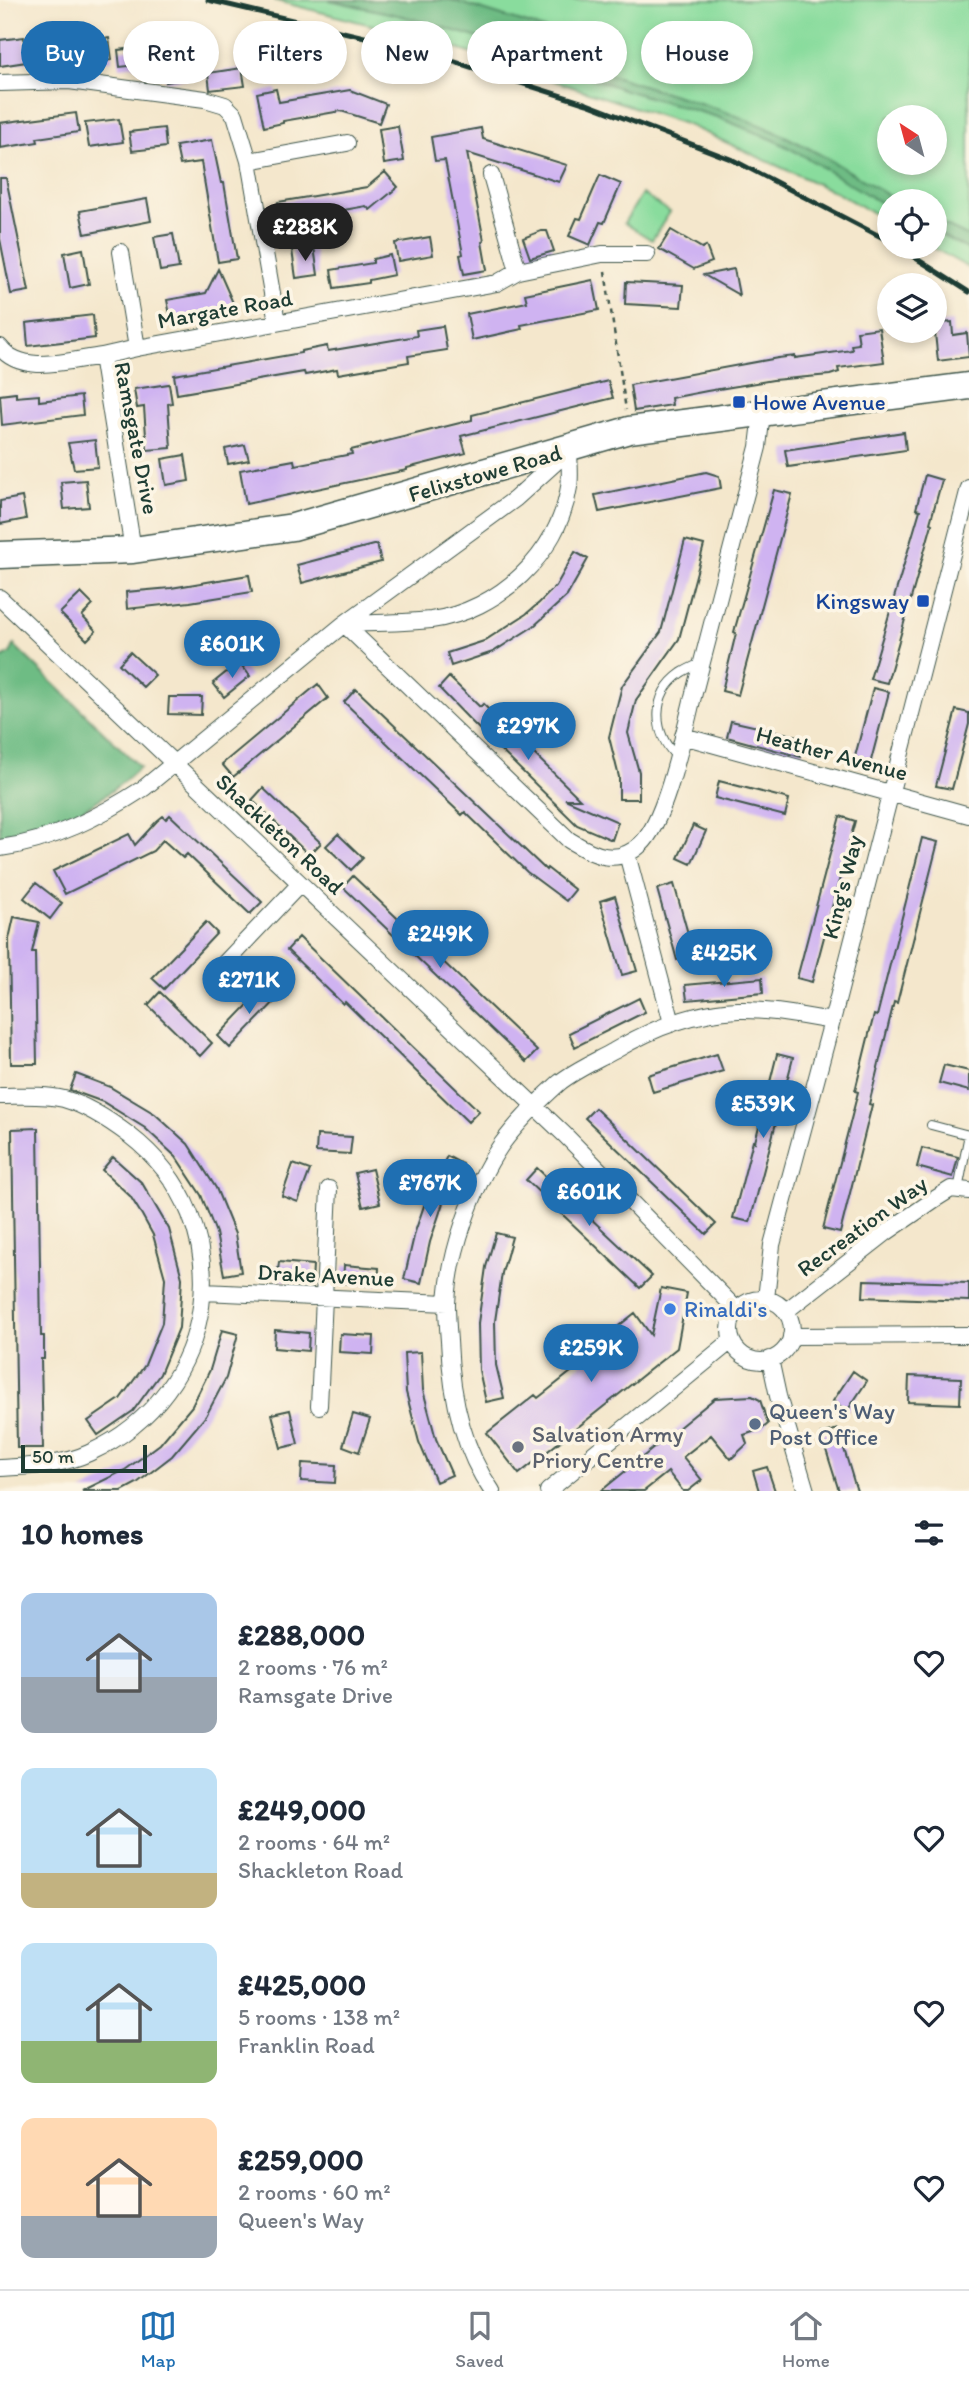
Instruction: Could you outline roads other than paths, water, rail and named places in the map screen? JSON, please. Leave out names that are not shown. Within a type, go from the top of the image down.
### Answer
[{"type":"main road","name":"Felixstowe Road","points":[[0,555],[133,550],[293,527],[629,430],[969,387]]},
{"type":"street","points":[[0,83],[69,81],[225,105],[235,115],[249,161],[277,322]]},
{"type":"street","points":[[249,161],[347,143]]},
{"type":"street","points":[[491,175],[518,271]]},
{"type":"street","points":[[121,252],[136,348]]},
{"type":"street","name":"Margate Road","points":[[102,356],[497,283],[518,271],[602,254],[647,254]]},
{"type":"street","name":"Ramsgate Drive","points":[[0,347],[17,362],[30,365],[102,356],[133,550]]},
{"type":"street","points":[[344,624],[569,840],[590,854],[608,858],[627,854],[642,843],[659,817],[683,736],[758,447],[761,413]]},
{"type":"street","points":[[344,624],[433,620],[488,600],[516,580],[546,549],[562,513],[569,486],[569,449]]},
{"type":"street","points":[[0,848],[52,835],[99,815],[144,788],[344,624],[515,499],[569,449]]},
{"type":"street","name":"King's Way","points":[[766,1299],[772,1245],[969,488]]},
{"type":"street","name":"Shackleton Road","points":[[0,598],[535,1107],[737,1310]]},
{"type":"street","name":"Heather Avenue","points":[[683,736],[969,815]]},
{"type":"street","points":[[627,854],[672,1023]]},
{"type":"street","points":[[222,966],[299,884]]},
{"type":"street","points":[[492,1491],[481,1476],[454,1398],[447,1303],[458,1243],[480,1184],[502,1145],[561,1082],[627,1043],[672,1023],[736,1010],[771,1011],[832,1021]]},
{"type":"street","points":[[0,1097],[26,1095],[61,1098],[112,1122],[149,1150],[170,1175],[183,1199],[203,1266],[204,1292],[195,1338],[178,1375],[156,1406],[129,1430],[88,1454],[52,1464],[0,1468]]},
{"type":"street","points":[[320,1406],[329,1189]]},
{"type":"street","name":"Recreation Way","points":[[786,1311],[887,1232],[951,1189],[963,1190]]},
{"type":"street","name":"Drake Avenue","points":[[204,1292],[447,1303]]},
{"type":"street","points":[[766,1299],[776,1303],[786,1311],[790,1321],[791,1336],[787,1346],[780,1354],[770,1359],[752,1359],[742,1355],[731,1341],[731,1321],[737,1310],[752,1300],[766,1299]]},
{"type":"street","points":[[791,1336],[969,1335]]},
{"type":"street","points":[[548,1491],[731,1341]]},
{"type":"street","points":[[770,1359],[806,1491]]},
{"type":"lane","points":[[677,757],[663,741],[658,715],[665,690],[680,674],[702,663]]},
{"type":"lane","points":[[931,1125],[969,1135],[963,1190]]},
{"type":"railway","points":[[208,0],[411,48],[587,104],[733,160],[877,235]]},
{"type":"railway","points":[[917,259],[969,292]]},
{"type":"place","name":"Howe Avenue","points":[[739,402]]},
{"type":"place","name":"Kingsway","points":[[923,601]]},
{"type":"place","name":"Rinaldi's","points":[[670,1309]]},
{"type":"place","name":"Queen's Way Post Office","points":[[755,1424]]},
{"type":"place","name":"Salvation Army Priory Centre","points":[[518,1447]]}]
